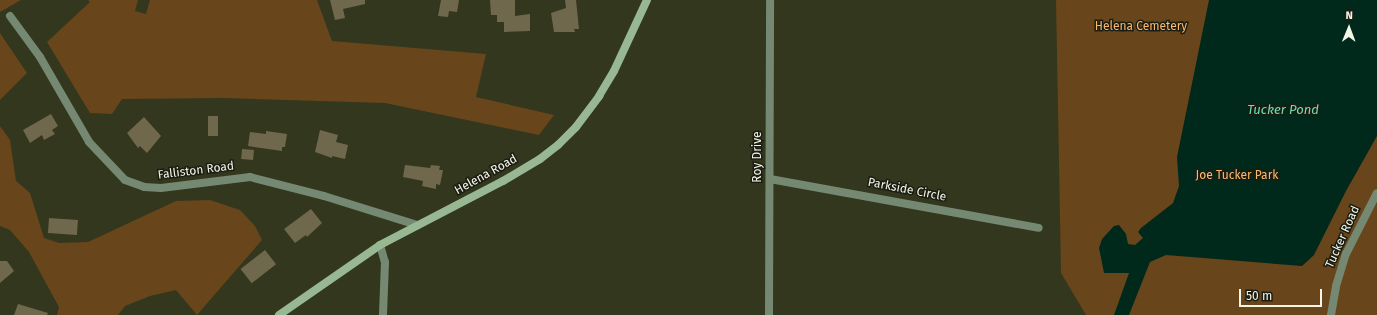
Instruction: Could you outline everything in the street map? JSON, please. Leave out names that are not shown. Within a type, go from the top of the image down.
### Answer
[{"type":"main road","name":"Helena Road","points":[[279,315],[380,245],[540,159],[576,127],[614,71],[647,0]]},
{"type":"street","name":"Roy Drive","points":[[769,315],[770,0]]},
{"type":"street","name":"Falliston Road","points":[[10,16],[40,57],[89,142],[125,180],[144,187],[161,188],[250,177],[324,196],[417,225]]},
{"type":"street","name":"Parkside Circle","points":[[770,179],[868,195],[1039,228]]},
{"type":"street","name":"Tucker Road","points":[[1331,315],[1336,286],[1346,254],[1377,193]]},
{"type":"street","points":[[380,245],[385,262],[383,315]]},
{"type":"green space","points":[[0,0],[21,0],[0,12]]},
{"type":"green space","points":[[88,0],[138,0],[135,11],[146,14],[150,0],[317,0],[332,41],[486,54],[476,97],[554,115],[539,135],[385,103],[225,98],[122,99],[112,114],[90,113],[47,42],[90,2]]},
{"type":"green space","name":"Joe Tucker Park","points":[[1056,0],[1377,0],[1377,315],[1086,315],[1061,273]]},
{"type":"green space","points":[[0,33],[27,73],[0,100]]},
{"type":"green space","points":[[0,126],[10,140],[16,181],[30,193],[44,238],[59,243],[88,242],[176,201],[210,200],[240,210],[255,226],[262,240],[197,315],[176,290],[150,296],[125,306],[118,315],[57,315],[59,307],[29,252],[10,230],[0,226]]},
{"type":"water","name":"Tucker Pond","points":[[1209,0],[1377,0],[1377,136],[1346,191],[1314,255],[1302,266],[1166,255],[1150,262],[1129,315],[1114,315],[1129,273],[1104,273],[1099,248],[1102,239],[1114,226],[1119,225],[1126,234],[1128,244],[1135,245],[1143,238],[1138,232],[1141,228],[1173,203],[1179,186],[1177,157]]},
{"type":"building","points":[[330,0],[365,0],[365,4],[343,9],[345,18],[335,20]]},
{"type":"building","points":[[441,0],[459,0],[457,12],[449,11],[448,17],[438,16]]},
{"type":"building","points":[[490,0],[515,0],[515,16],[530,14],[530,31],[504,32],[504,22],[497,22],[497,15],[491,15]]},
{"type":"building","points":[[565,0],[576,0],[579,29],[574,29],[575,32],[554,32],[551,13],[566,8]]},
{"type":"building","points":[[51,114],[58,126],[52,130],[55,134],[44,140],[42,135],[30,143],[23,130]]},
{"type":"building","points":[[208,116],[218,116],[218,136],[208,136]]},
{"type":"building","points":[[144,117],[161,136],[147,153],[140,146],[138,148],[127,133]]},
{"type":"building","points":[[320,130],[338,135],[336,142],[348,145],[345,159],[332,156],[332,158],[315,152]]},
{"type":"building","points":[[266,131],[287,134],[285,147],[282,147],[282,151],[248,146],[250,132],[266,134]]},
{"type":"building","points":[[242,149],[254,150],[253,160],[241,159]]},
{"type":"building","points":[[405,165],[430,168],[431,165],[440,166],[439,170],[443,170],[440,185],[436,184],[436,189],[422,186],[423,181],[403,177]]},
{"type":"building","points":[[311,209],[322,223],[307,237],[306,235],[295,243],[284,229]]},
{"type":"building","points":[[49,218],[78,220],[77,235],[48,233]]},
{"type":"building","points":[[265,250],[276,264],[252,283],[241,269]]},
{"type":"building","points":[[0,261],[7,261],[14,271],[0,283]]},
{"type":"building","points":[[18,304],[48,313],[47,315],[14,315]]},
{"type":"park label","name":"Helena Cemetery","points":[[1141,27]]}]
